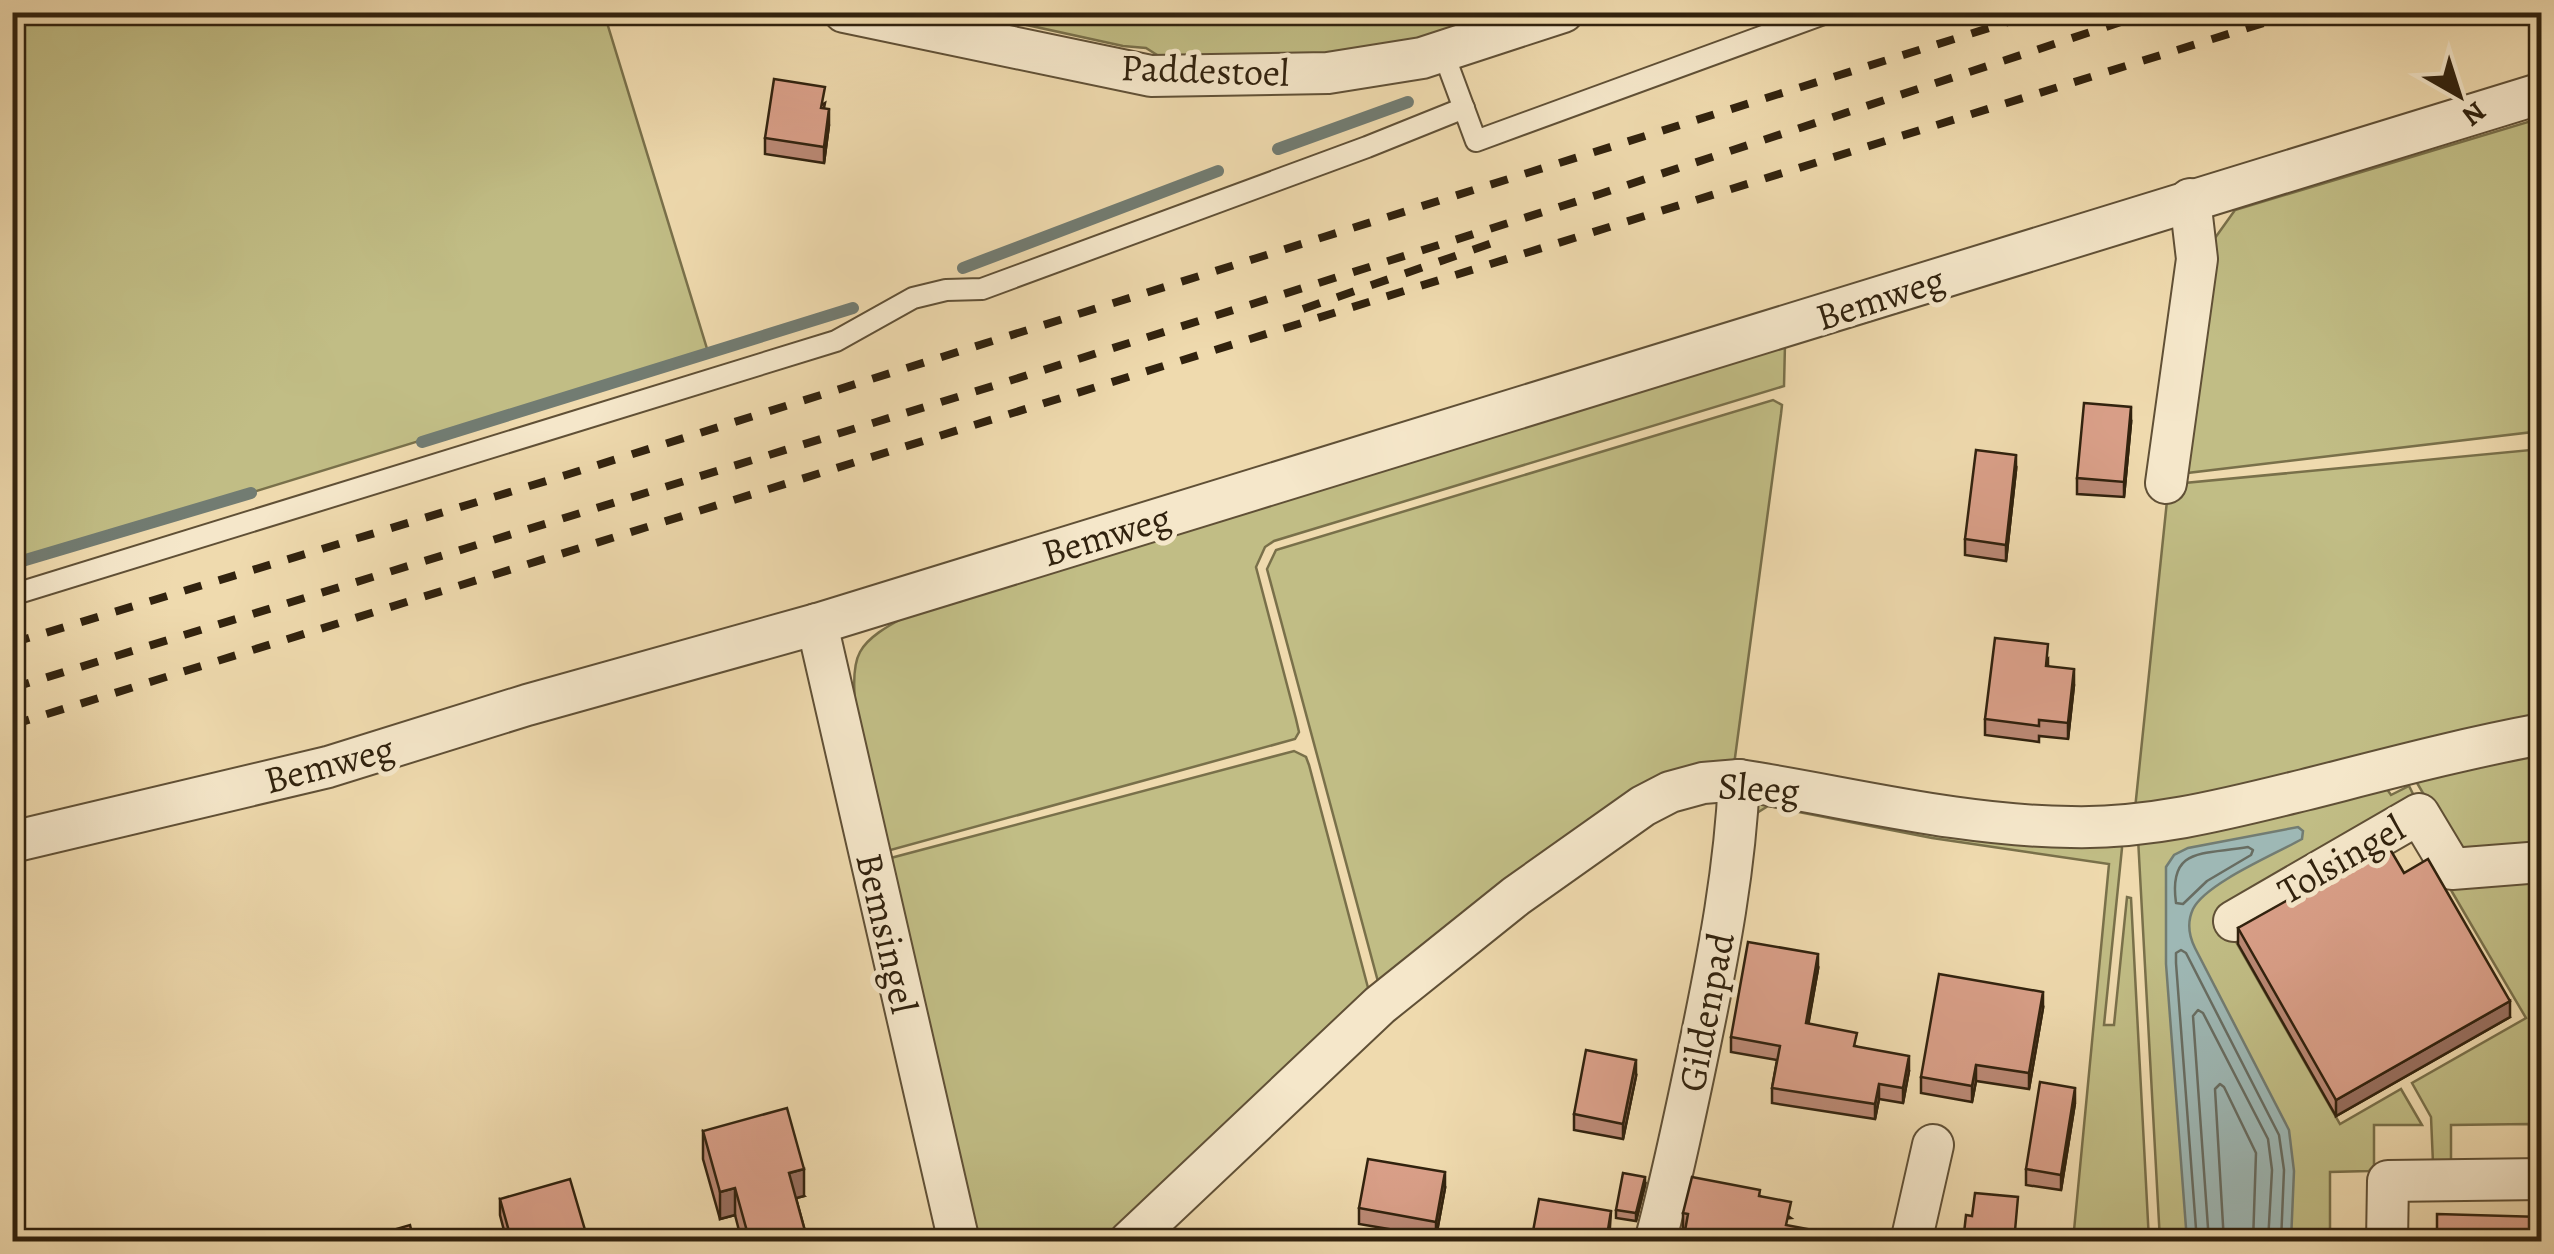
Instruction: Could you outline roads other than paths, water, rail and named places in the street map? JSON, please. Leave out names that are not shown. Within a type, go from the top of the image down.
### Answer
[{"type":"street","name":"Paddestoel","points":[[844,12],[1150,76],[1328,73],[1443,52],[1564,12]]},
{"type":"street","name":"Bemweg","points":[[12,842],[328,767],[528,705],[817,624],[2542,93]]},
{"type":"street","points":[[2166,483],[2197,259],[2190,199]]},
{"type":"street","name":"Bemsingel","points":[[817,624],[959,1242]]},
{"type":"street","name":"Sleeg","points":[[1129,1242],[1380,1005],[1516,896],[1670,792],[1702,783],[1738,780],[1995,823],[2072,828],[2129,825],[2231,808],[2465,749],[2542,734]]},
{"type":"street","name":"Gildenpad","points":[[1655,1242],[1674,1171],[1719,950],[1736,841],[1738,780]]},
{"type":"street","name":"Tolsingel","points":[[2234,921],[2419,814],[2452,870],[2542,862]]},
{"type":"street","points":[[1911,1242],[1933,1145]]},
{"type":"street","points":[[2387,1242],[2388,1181],[2542,1179]]},
{"type":"lane","points":[[1443,52],[1476,141],[1829,12]]},
{"type":"lane","points":[[12,596],[836,340],[913,298],[946,290],[982,289],[1464,108]]},
{"type":"water","points":[[2298,827],[2303,831],[2302,839],[2212,889],[2193,909],[2189,924],[2195,948],[2289,1130],[2294,1171],[2291,1241],[2187,1241],[2166,964],[2166,867],[2174,855],[2188,848]]},
{"type":"waterway","points":[[1278,149],[1408,102]]},
{"type":"waterway","points":[[963,268],[1218,171]]},
{"type":"waterway","points":[[422,442],[853,308]]},
{"type":"waterway","points":[[12,564],[251,493]]},
{"type":"railway","points":[[12,643],[566,475],[2040,12]]},
{"type":"railway","points":[[12,688],[993,386],[1600,194],[2151,12]]},
{"type":"railway","points":[[12,725],[2299,12]]},
{"type":"railway","points":[[1303,309],[1501,240]]}]
